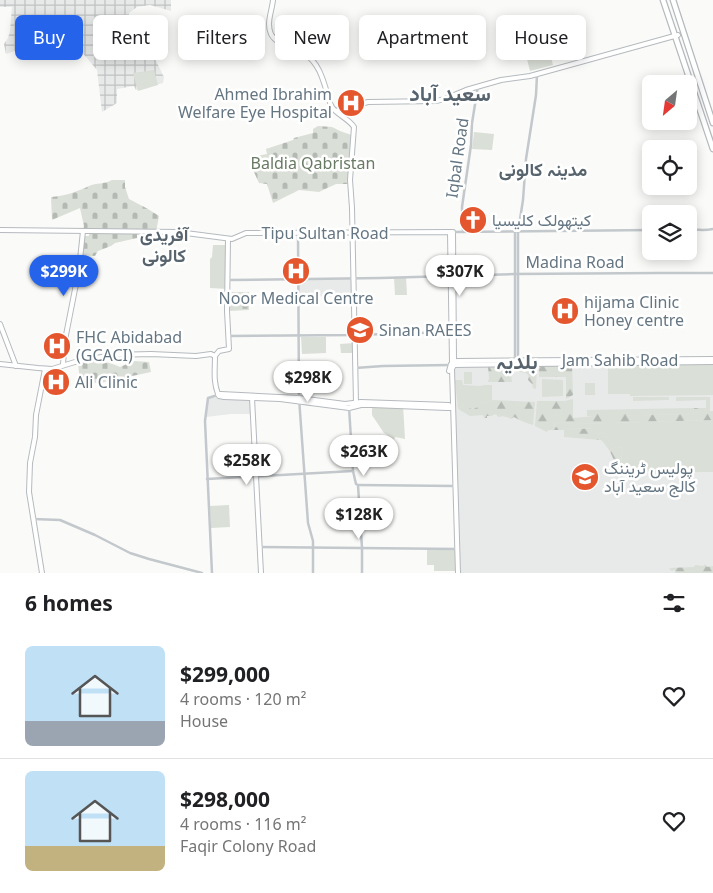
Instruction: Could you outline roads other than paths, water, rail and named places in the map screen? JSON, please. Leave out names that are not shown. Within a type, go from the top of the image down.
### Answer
[{"type":"highway","points":[[664,0],[713,144]]},
{"type":"highway","points":[[672,0],[713,123]]},
{"type":"highway","points":[[677,36],[713,149]]},
{"type":"main road","points":[[273,0],[269,17],[269,28],[272,36],[279,42],[304,52],[317,65],[332,107],[352,124],[354,128],[350,194],[353,234],[356,404]]},
{"type":"main road","points":[[336,111],[368,102],[437,101],[478,86],[501,80],[530,76],[677,36]]},
{"type":"main road","name":"Tipu Sultan Road","points":[[0,230],[178,232],[228,239],[246,234],[452,232]]},
{"type":"main road","points":[[63,364],[65,342],[79,269],[83,231]]},
{"type":"main road","points":[[452,232],[452,363]]},
{"type":"main road","points":[[228,239],[227,311],[229,349],[220,351],[215,356],[214,377],[218,394],[349,405],[451,406]]},
{"type":"main road","points":[[452,275],[451,406],[458,573]]},
{"type":"main road","points":[[0,324],[16,366]]},
{"type":"main road","points":[[0,364],[52,368],[63,364],[112,355],[196,356],[210,354],[215,356]]},
{"type":"main road","name":"Jam Sahib Road","points":[[452,363],[713,361]]},
{"type":"main road","name":"Jam Sahib Road","points":[[451,406],[452,369],[454,365],[517,362]]},
{"type":"main road","points":[[42,573],[29,492],[30,463],[36,415],[45,368]]},
{"type":"main road","points":[[252,397],[261,573]]},
{"type":"street","points":[[517,362],[516,232],[523,200],[537,73]]},
{"type":"street","name":"Iqbal Road","points":[[463,232],[462,207],[478,86]]},
{"type":"street","points":[[697,230],[713,229]]},
{"type":"street","name":"Tipu Sultan Road","points":[[452,232],[642,230]]},
{"type":"street","points":[[298,233],[299,400],[308,523],[313,541],[313,573]]},
{"type":"street","name":"Madina Road","points":[[228,280],[516,274],[713,273]]},
{"type":"street","points":[[229,336],[452,332]]},
{"type":"street","points":[[355,368],[452,363]]},
{"type":"street","points":[[212,573],[205,421],[207,399],[218,394]]},
{"type":"street","points":[[349,405],[353,471],[356,484],[358,485],[362,573]]},
{"type":"street","points":[[208,479],[353,471]]},
{"type":"street","points":[[358,485],[455,486]]},
{"type":"street","points":[[33,519],[60,520],[130,553],[202,573]]},
{"type":"street","points":[[260,547],[458,550]]},
{"type":"place","name":"Ahmed Ibrahim Welfare Eye Hospital","points":[[351,103]]},
{"type":"place","name":"کیتھولک کلیسیا","points":[[473,220]]},
{"type":"place","name":"Noor Medical Centre","points":[[296,271]]},
{"type":"place","name":"hijama Clinic Honey centre","points":[[565,311]]},
{"type":"place","name":"Sinan RAEES","points":[[360,330]]},
{"type":"place","name":"FHC Abidabad (GCACI)","points":[[57,346]]},
{"type":"place","name":"Ali Clinic","points":[[56,382]]},
{"type":"place","name":"پولیس ٹریننگ کالج سعید آباد","points":[[585,477]]},
{"type":"district","name":"سعید آباد","points":[[450,94]]},
{"type":"district","name":"مدینہ کالونی","points":[[543,170]]},
{"type":"district","name":"آفریدی کالونی","points":[[164,245]]},
{"type":"district","name":"بلدیہ","points":[[517,362]]},
{"type":"park label","name":"Baldia Qabristan","points":[[313,163]]}]
